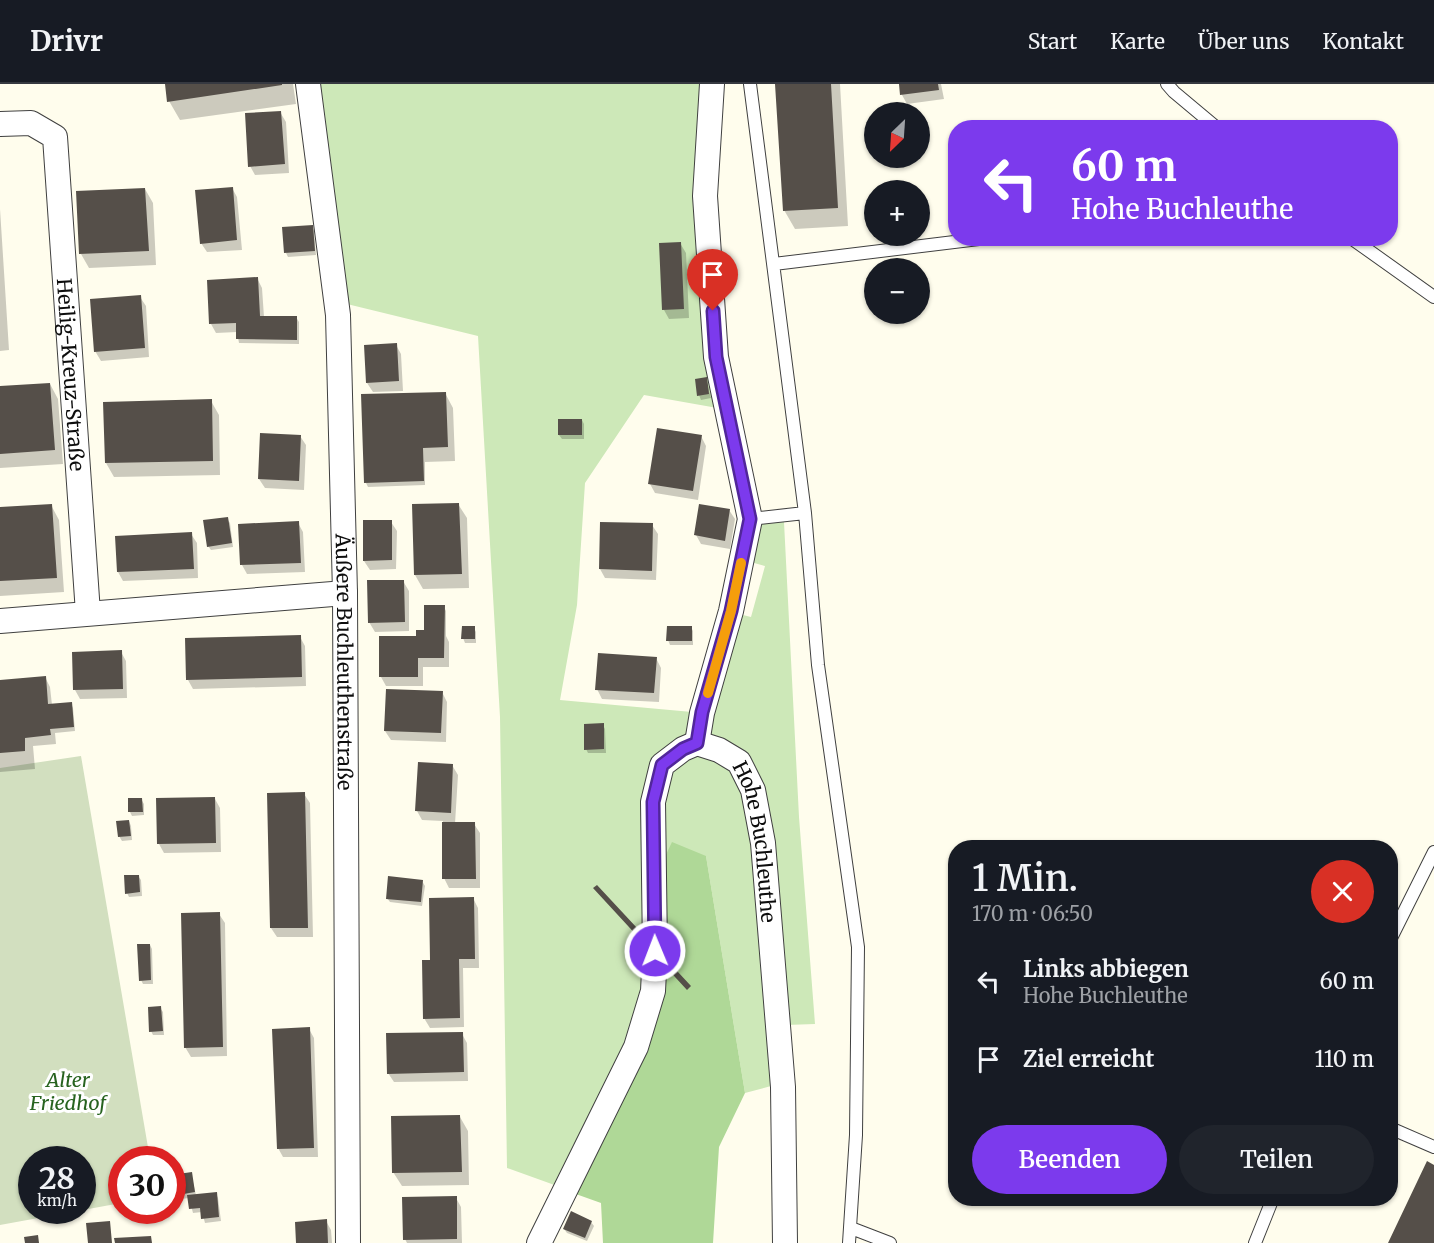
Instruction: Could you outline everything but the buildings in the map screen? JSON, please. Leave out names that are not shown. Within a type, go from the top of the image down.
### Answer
[{"type":"street","name":"Äußere Buchleuthenstraße","points":[[308,84],[338,315],[345,592],[348,1243]]},
{"type":"street","points":[[539,1243],[636,1047],[652,991],[655,951],[653,802],[662,765],[683,749],[697,743],[702,712],[731,611],[750,519],[716,357],[705,196],[712,84]]},
{"type":"street","name":"Heilig-Kreuz-Straße","points":[[0,124],[31,123],[54,137],[88,613]]},
{"type":"street","points":[[0,621],[345,592]]},
{"type":"street","name":"Hohe Buchleuthe","points":[[697,743],[719,750],[739,762],[753,790],[763,843],[783,1087],[785,1243]]},
{"type":"lane","points":[[750,84],[805,513],[818,665],[858,947],[856,1135],[849,1243]]},
{"type":"lane","points":[[1167,84],[1207,120]]},
{"type":"lane","points":[[774,264],[948,243]]},
{"type":"lane","points":[[1362,246],[1434,297]]},
{"type":"lane","points":[[750,519],[805,513]]},
{"type":"lane","points":[[1398,924],[1434,852]]},
{"type":"lane","points":[[1398,1131],[1434,1147]]},
{"type":"lane","points":[[1255,1243],[1270,1206]]},
{"type":"lane","points":[[851,1228],[890,1243]]},
{"type":"green space","points":[[317,84],[708,84],[723,409],[644,395],[585,483],[577,605],[560,700],[692,712],[689,736],[653,759],[644,990],[632,1042],[560,1187],[507,1168],[500,717],[478,336],[347,304]]},
{"type":"green space","points":[[784,522],[799,817],[815,1024],[786,1025],[766,795],[706,736],[735,613],[751,617],[765,566],[747,561],[754,525]]},
{"type":"green space","points":[[697,755],[716,759],[732,768],[745,794],[753,846],[771,1086],[745,1093],[706,856],[662,863],[660,799],[671,771]]},
{"type":"green space","name":"Alter Friedhof","points":[[81,756],[148,1146],[108,1146],[108,1205],[96,1208],[96,1146],[18,1146],[18,1222],[0,1225],[0,768]]},
{"type":"green space","points":[[672,842],[706,856],[745,1093],[719,1147],[713,1243],[603,1243],[601,1203],[573,1193],[642,1049],[662,863]]},
{"type":"slow traffic","points":[[708,693],[731,611],[741,563]]},
{"type":"route","points":[[655,951],[653,802],[662,765],[683,749],[697,743],[702,712],[731,611],[750,519],[716,357],[713,311]]}]
